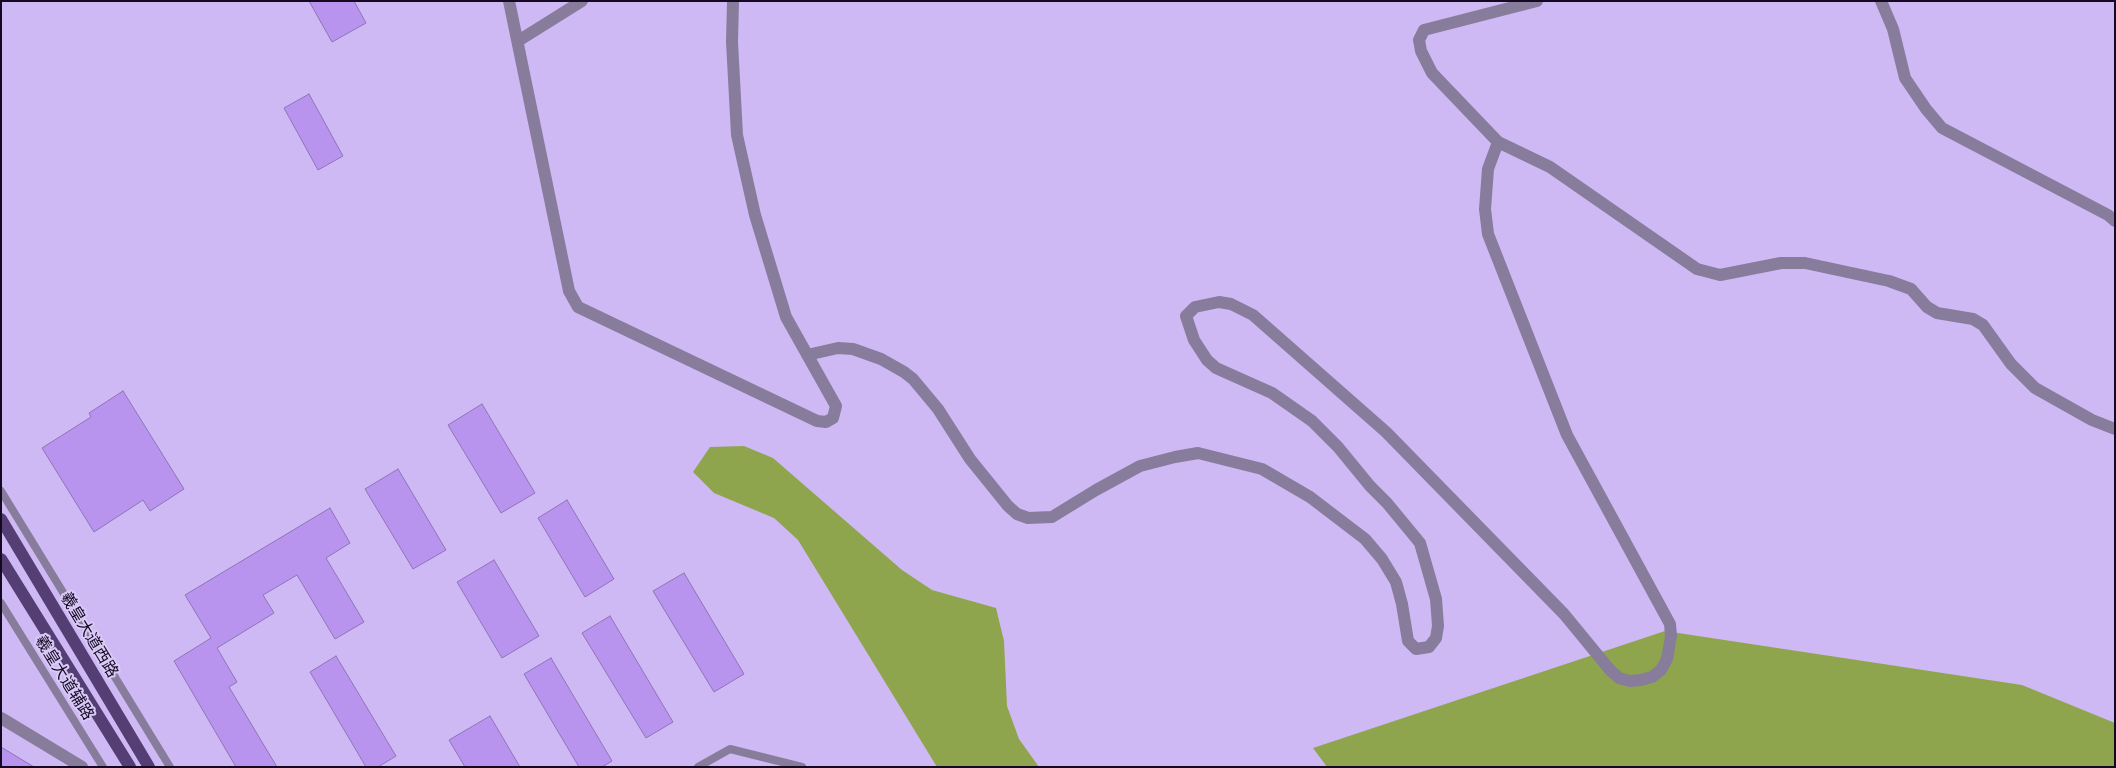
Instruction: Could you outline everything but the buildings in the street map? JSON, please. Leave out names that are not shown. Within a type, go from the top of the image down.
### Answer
[{"type":"main road","name":"羲皇大道西路","points":[[1,519],[149,767]]},
{"type":"main road","name":"羲皇大道西路","points":[[1,559],[130,767]]},
{"type":"street","points":[[509,1],[569,292],[578,307],[817,420],[826,422],[835,414],[836,406],[786,318],[755,216],[737,136],[732,42],[733,1]]},
{"type":"street","points":[[518,41],[582,1]]},
{"type":"street","points":[[1537,1],[1447,26],[1430,28],[1424,30],[1419,40],[1421,51],[1432,73],[1498,142],[1550,167],[1697,269],[1720,275],[1781,263],[1805,263],[1889,281],[1911,289],[1927,307],[1937,313],[1973,319],[1983,325],[2011,364],[2036,388],[2092,420],[2115,429]]},
{"type":"street","points":[[1882,1],[1894,29],[1905,78],[1926,109],[1942,128],[2108,215],[2115,221]]},
{"type":"street","points":[[808,355],[838,348],[853,349],[881,358],[904,372],[913,379],[938,409],[970,459],[1008,506],[1017,514],[1028,518],[1052,517],[1140,466],[1175,457],[1198,454],[1267,472],[1310,497],[1366,539],[1382,559],[1396,582],[1408,640],[1416,649],[1429,647],[1436,638],[1438,626],[1436,599],[1420,543],[1338,447],[1312,421],[1272,393],[1216,368],[1207,360],[1194,340],[1186,316],[1195,307],[1219,302],[1231,304],[1253,315],[1386,432],[1564,614],[1610,670],[1620,678],[1630,681],[1652,677],[1661,670],[1667,659],[1671,636],[1670,624],[1567,435],[1488,234],[1485,209],[1488,169],[1498,142]]},
{"type":"street","points":[[1,718],[82,767]]},
{"type":"lane","points":[[1,490],[170,767]]},
{"type":"lane","name":"羲皇大道辅路","points":[[1,603],[103,767]]},
{"type":"lane","points":[[698,767],[730,749],[802,767]]},
{"type":"green space","points":[[744,446],[773,458],[902,570],[932,590],[996,608],[1004,641],[1007,706],[1019,739],[1039,767],[937,767],[798,540],[774,518],[714,493],[693,472],[710,447]]},
{"type":"green space","points":[[1665,631],[2022,685],[2115,723],[2115,767],[1327,767],[1313,748]]}]
